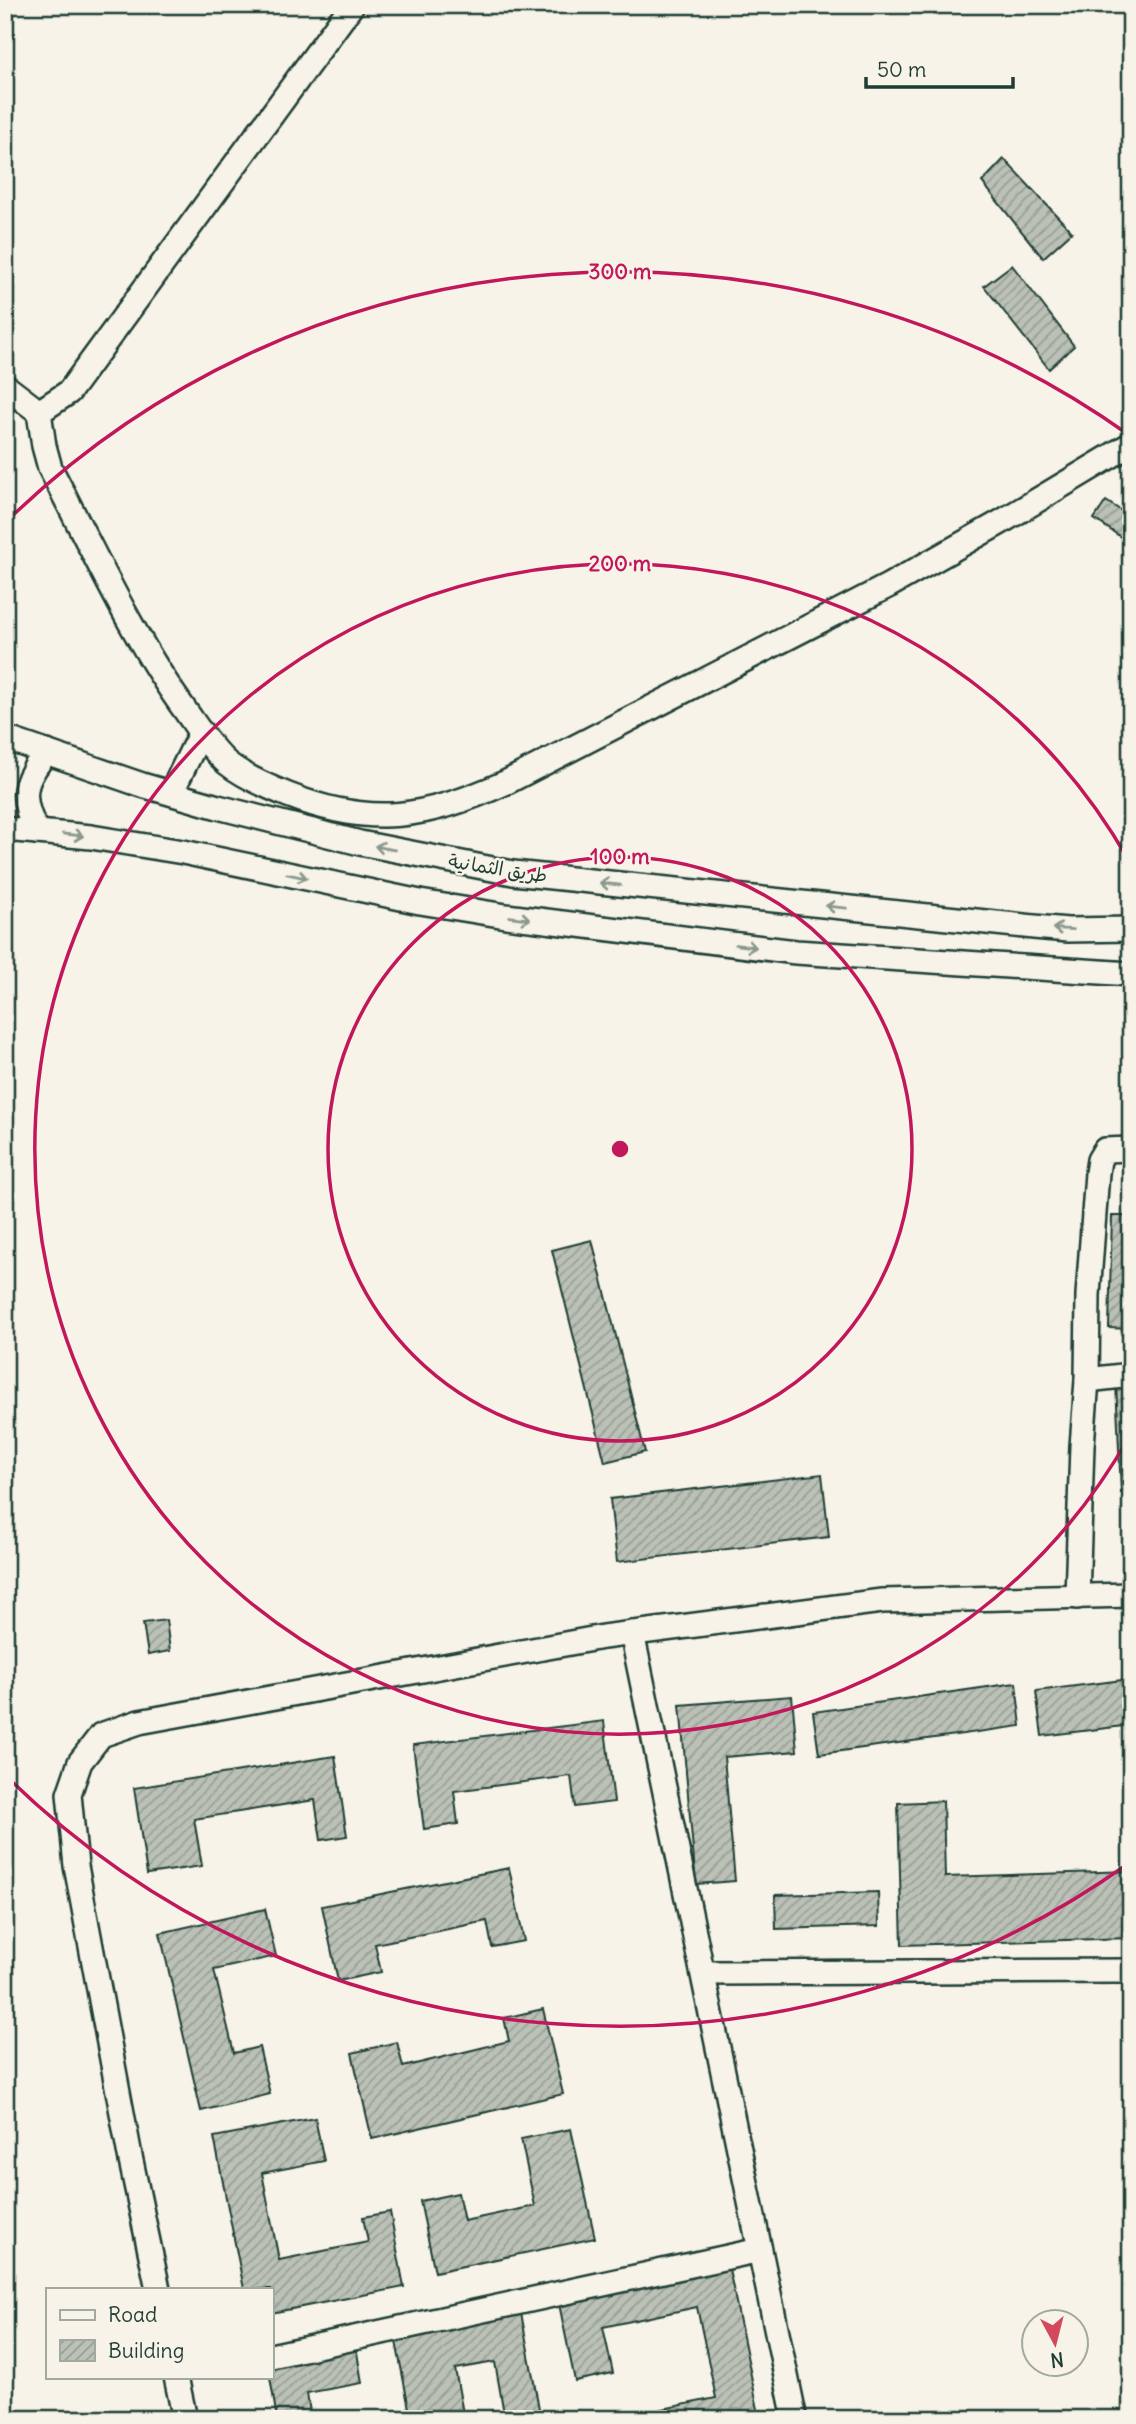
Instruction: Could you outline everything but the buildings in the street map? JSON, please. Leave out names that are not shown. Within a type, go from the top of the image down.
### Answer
[{"type":"street","points":[[39,412],[69,393],[352,5]]},
{"type":"street","points":[[5,386],[39,412],[50,468],[160,677],[211,747],[228,764],[274,790],[331,810],[401,815],[465,801],[508,782],[888,586],[1131,444]]},
{"type":"street","points":[[171,793],[201,732]]},
{"type":"street","name":"طريق الثمانية","points":[[5,738],[171,793],[360,844],[513,873],[1045,928],[1131,929]]},
{"type":"street","points":[[37,832],[27,812],[25,790],[33,768],[47,752]]},
{"type":"street","points":[[5,829],[91,837],[183,852],[420,902],[506,916],[796,952],[1131,974]]},
{"type":"street","points":[[1077,1597],[1088,1295],[1099,1160],[1105,1150],[1131,1149]]},
{"type":"street","points":[[1087,1380],[1131,1375]]},
{"type":"street","points":[[158,2288],[130,2156],[76,1866],[69,1794],[80,1762],[100,1735],[139,1722],[632,1633],[882,1601],[1131,1595]]},
{"type":"street","points":[[632,1633],[795,2419]]},
{"type":"street","points":[[703,1973],[1131,1970]]},
{"type":"street","points":[[273,2356],[760,2250]]},
{"type":"street","points":[[177,2378],[185,2419]]}]
